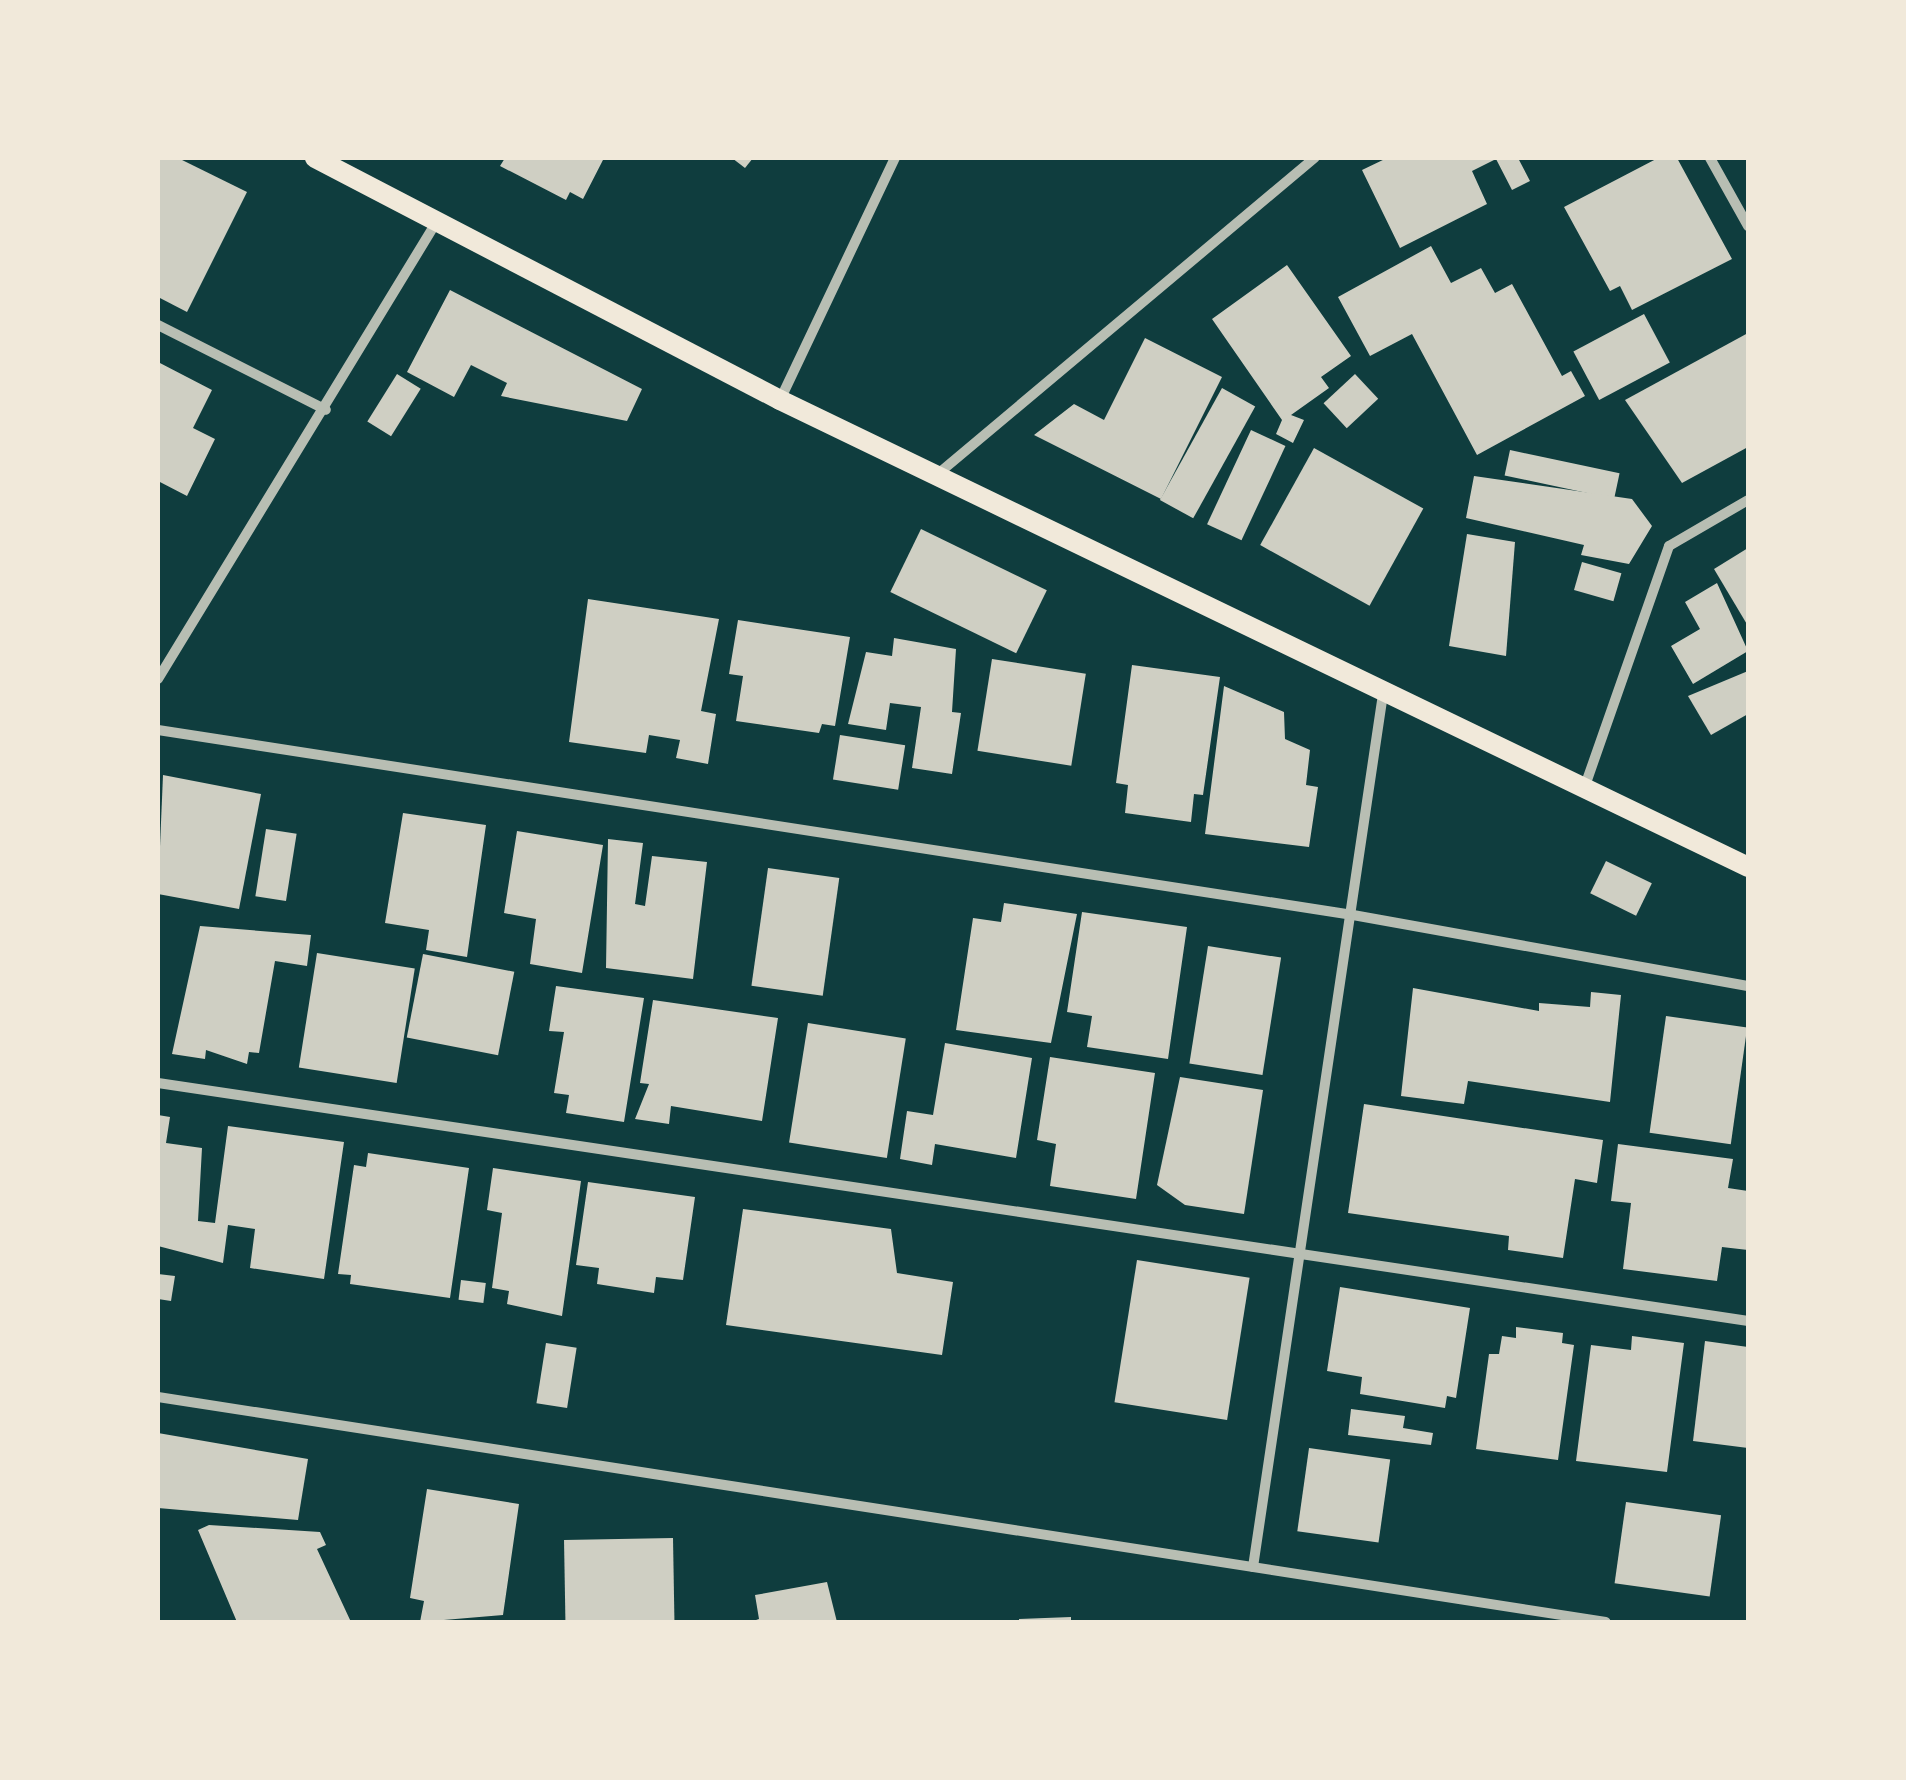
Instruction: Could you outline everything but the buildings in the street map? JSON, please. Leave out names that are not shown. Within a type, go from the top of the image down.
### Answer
[{"type":"main road","points":[[315,158],[780,400],[939,473],[1383,694],[1586,784],[1748,867]]},
{"type":"street","points":[[780,400],[895,158]]},
{"type":"street","points":[[939,473],[1314,158]]},
{"type":"street","points":[[1710,158],[1748,226]]},
{"type":"street","points":[[158,679],[326,410],[438,220]]},
{"type":"street","points":[[158,325],[326,410]]},
{"type":"street","points":[[1586,784],[1669,546],[1748,500]]},
{"type":"street","points":[[1253,1567],[1354,914],[1383,694]]},
{"type":"street","points":[[158,730],[1354,914],[1748,986]]},
{"type":"street","points":[[158,1082],[1300,1256],[1748,1320]]},
{"type":"street","points":[[158,1397],[1606,1622]]}]
